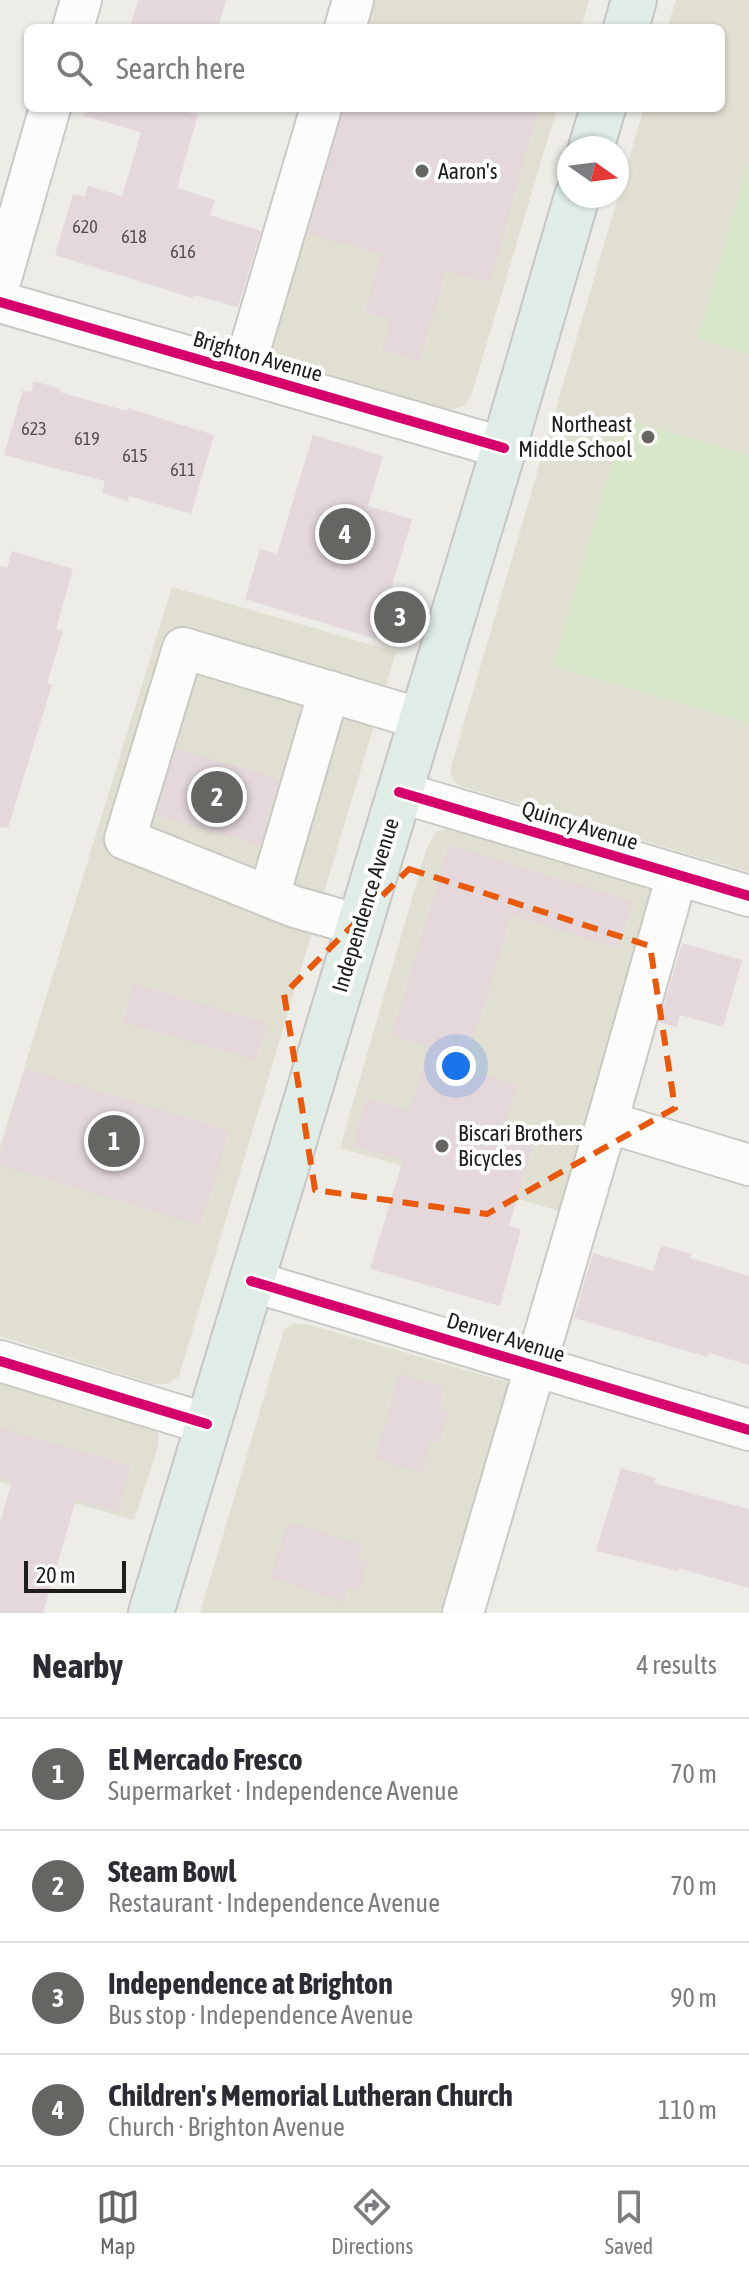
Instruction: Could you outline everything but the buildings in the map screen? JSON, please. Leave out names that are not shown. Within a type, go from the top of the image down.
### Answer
[{"type":"main road","points":[[627,24],[634,0]]},
{"type":"main road","points":[[595,136],[602,112]]},
{"type":"main road","name":"Independence Avenue","points":[[151,1613],[199,1464],[207,1424],[504,448],[574,208]]},
{"type":"street","points":[[74,24],[81,0]]},
{"type":"street","points":[[346,24],[353,0]]},
{"type":"street","points":[[0,282],[49,112]]},
{"type":"street","points":[[243,372],[320,112]]},
{"type":"street","name":"Brighton Avenue","points":[[0,302],[504,448]]},
{"type":"street","points":[[359,925],[295,907],[125,839],[183,648],[421,719]]},
{"type":"street","points":[[269,896],[329,691]]},
{"type":"street","name":"Quincy Avenue","points":[[399,792],[749,896]]},
{"type":"street","points":[[463,1613],[677,875]]},
{"type":"street","points":[[607,1122],[749,1165]]},
{"type":"street","name":"Denver Avenue","points":[[251,1281],[749,1430]]},
{"type":"street","points":[[0,1361],[207,1424]]},
{"type":"highlighted area","points":[[409,869],[650,946],[675,1108],[487,1214],[315,1190],[284,994]]},
{"type":"shaded area","points":[[362,0],[589,0],[582,24],[355,24]]},
{"type":"shaded area","name":"Northeast Middle School","points":[[676,0],[749,0],[749,872],[460,786],[451,774],[615,208],[629,208],[629,159],[643,112],[725,112],[725,24],[668,24]]},
{"type":"shaded area","points":[[329,112],[556,112],[471,396],[464,406],[448,410],[256,355]]},
{"type":"shaded area","points":[[172,587],[396,652],[179,1376],[167,1384],[153,1384],[0,1336],[0,1147]]},
{"type":"shaded area","points":[[446,829],[661,890],[567,1213],[340,1148],[426,850],[436,832]]},
{"type":"shaded area","points":[[293,1324],[306,1324],[521,1386],[453,1613],[200,1613],[284,1330]]},
{"type":"shaded area","points":[[0,1378],[151,1424],[158,1433],[158,1447],[134,1520],[0,1482]]},
{"type":"green space","points":[[749,160],[749,354],[698,339]]},
{"type":"green space","points":[[625,419],[749,455],[749,723],[553,666]]},
{"type":"cycle path","points":[[0,302],[504,448]]},
{"type":"cycle path","points":[[399,792],[749,896]]},
{"type":"cycle path","points":[[251,1281],[749,1430]]},
{"type":"cycle path","points":[[0,1361],[207,1424]]},
{"type":"place","name":"Aaron's","points":[[422,171]]},
{"type":"place","name":"Northeast Middle School","points":[[648,437]]},
{"type":"place","name":"Children's Memorial Lutheran Church","points":[[345,534]]},
{"type":"place","name":"Independence at Brighton","points":[[400,617]]},
{"type":"place","name":"Steam Bowl","points":[[217,797]]},
{"type":"place","name":"El Mercado Fresco","points":[[114,1141]]},
{"type":"place","name":"Biscari Brothers Bicycles","points":[[442,1146]]}]
